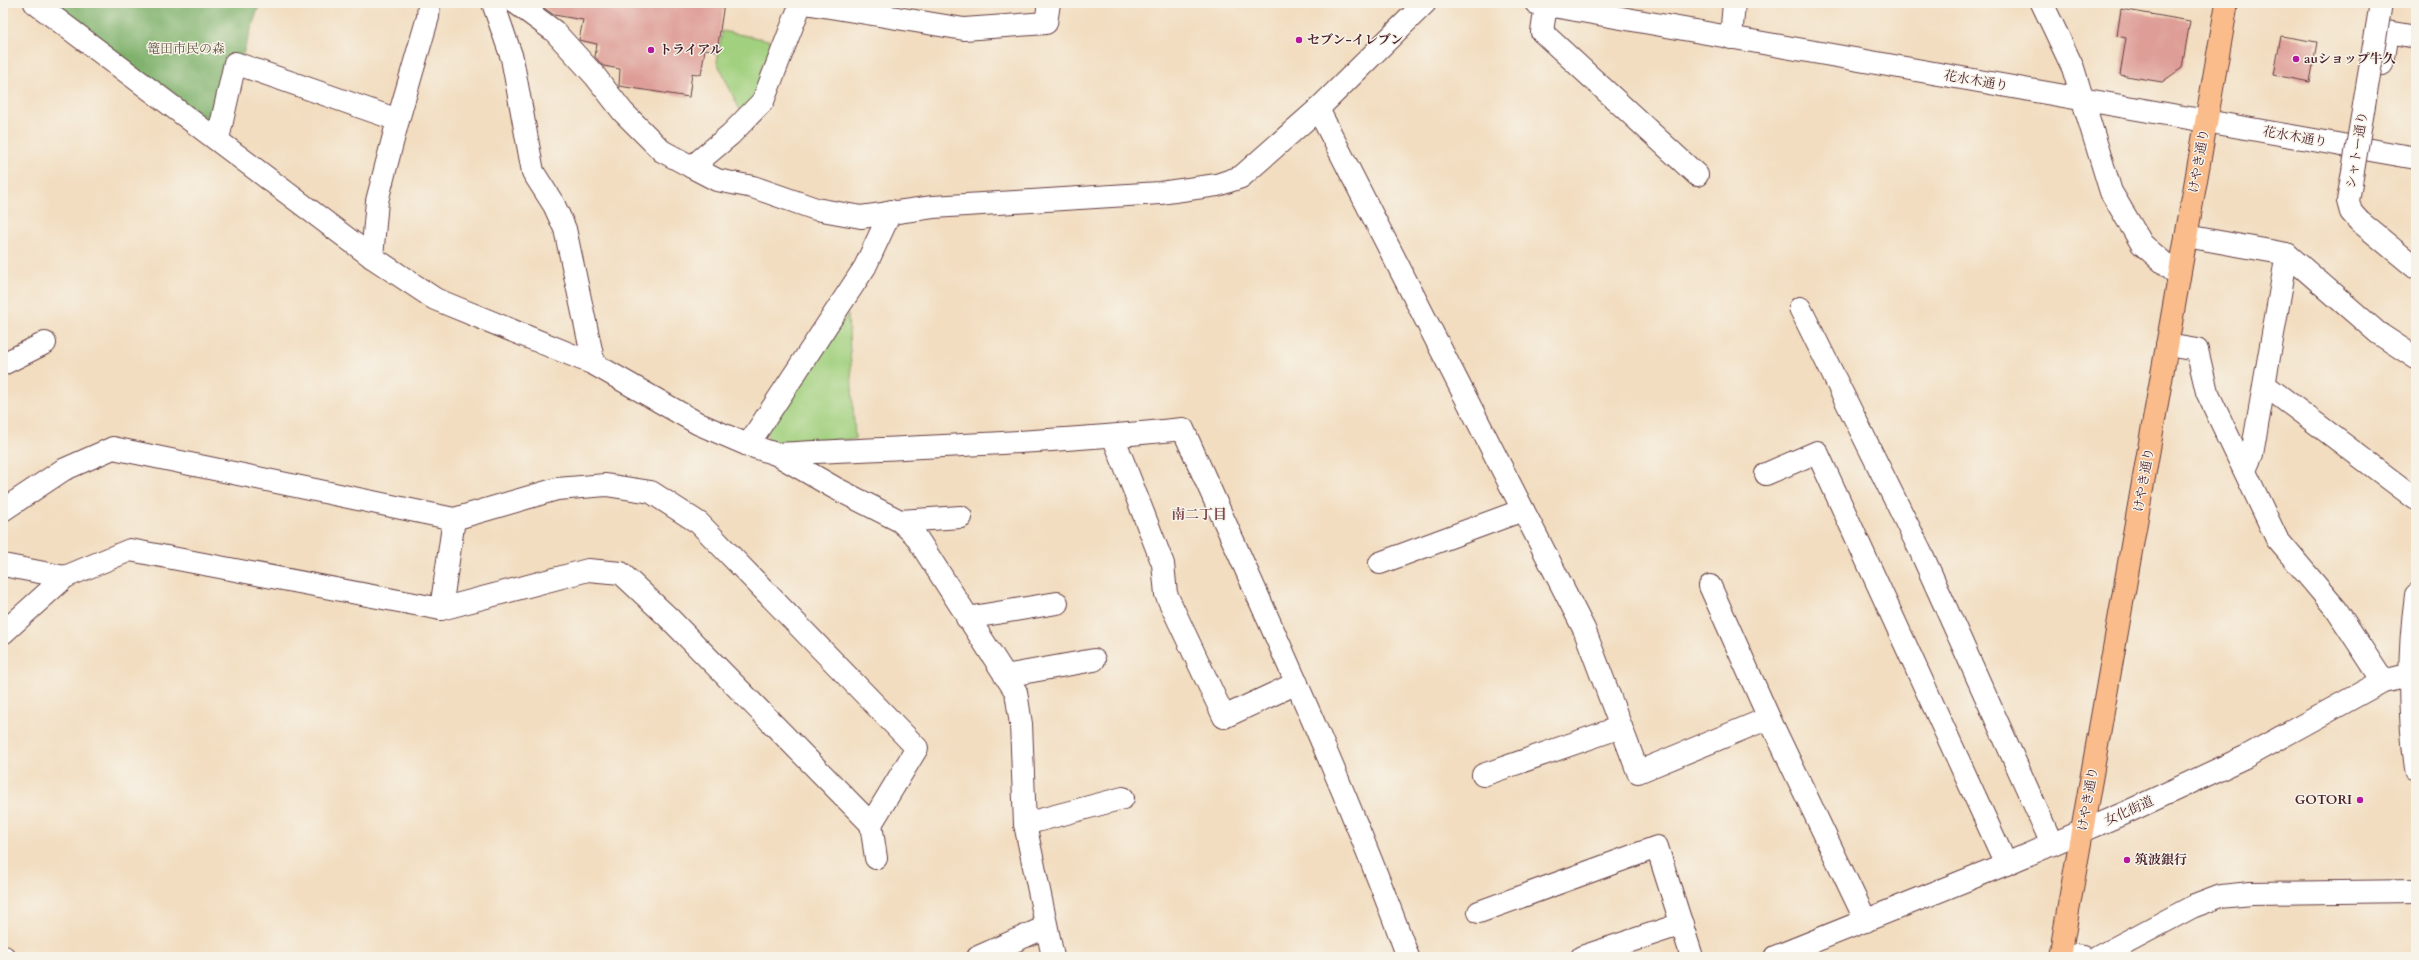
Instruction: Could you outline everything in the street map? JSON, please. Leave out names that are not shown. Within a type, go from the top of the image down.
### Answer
[{"type":"main road","name":"けやき通り","points":[[2060,956],[2227,3]]},
{"type":"street","points":[[35,3],[218,139],[372,257],[435,299],[594,364],[699,424],[748,445],[776,454],[835,488],[900,522],[915,535],[1016,692],[1021,724],[1026,824],[1053,957]]},
{"type":"street","points":[[372,257],[377,201],[398,120],[428,17],[429,3]]},
{"type":"street","points":[[493,3],[512,58],[533,172],[554,205],[565,229],[594,364]]},
{"type":"street","points":[[516,3],[554,31],[595,76],[622,112],[662,150],[717,180],[753,187],[816,209],[861,217],[891,211],[934,207],[1160,193],[1217,185],[1241,177],[1318,109],[1425,3]]},
{"type":"street","points":[[692,166],[731,134],[763,102],[801,3]]},
{"type":"street","points":[[804,3],[964,29],[1046,24],[1049,3]]},
{"type":"street","points":[[1731,38],[1734,3]]},
{"type":"street","name":"シャトー通り","points":[[2380,3],[2348,201],[2351,212],[2359,221],[2416,268]]},
{"type":"street","points":[[1541,4],[1542,32],[1697,175]]},
{"type":"street","name":"花水木通り","points":[[1541,4],[1625,11],[1731,38],[2416,158]]},
{"type":"street","points":[[2050,9],[2072,68],[2111,192],[2142,244],[2179,276]]},
{"type":"street","points":[[2367,150],[2387,32],[2416,36]]},
{"type":"street","points":[[218,139],[235,64],[398,120]]},
{"type":"street","points":[[1318,109],[1584,629],[1638,772],[1769,718]]},
{"type":"street","points":[[748,445],[865,267],[891,211]]},
{"type":"street","points":[[2186,236],[2288,254],[2378,333],[2416,358]]},
{"type":"street","points":[[2245,470],[2252,454],[2288,254]]},
{"type":"street","points":[[1800,308],[1920,550],[2052,844]]},
{"type":"street","points":[[3,364],[45,343]]},
{"type":"street","points":[[2167,345],[2196,350],[2207,392],[2277,539],[2336,609],[2383,681]]},
{"type":"street","points":[[2265,385],[2416,499]]},
{"type":"street","points":[[776,454],[1113,436],[1183,429],[1297,683],[1369,852],[1408,957]]},
{"type":"street","points":[[1113,436],[1163,564],[1166,594],[1224,717],[1297,683]]},
{"type":"street","points":[[3,510],[64,470],[113,448],[454,519],[557,489],[606,485],[652,492],[699,523],[917,748],[871,824]]},
{"type":"street","points":[[1766,474],[1817,452],[2006,864]]},
{"type":"street","points":[[1380,563],[1523,510]]},
{"type":"street","points":[[900,522],[961,517]]},
{"type":"street","points":[[442,609],[454,519]]},
{"type":"street","points":[[3,633],[65,577],[130,550],[442,609],[588,570],[621,573],[670,618],[871,824],[876,858]]},
{"type":"street","points":[[3,565],[65,577]]},
{"type":"street","points":[[1710,586],[1769,718],[1866,921]]},
{"type":"street","points":[[967,618],[1058,603]]},
{"type":"street","points":[[2415,605],[2408,675],[2410,723],[2416,769]]},
{"type":"street","points":[[1005,676],[1094,660]]},
{"type":"street","name":"女化街道","points":[[1775,957],[2006,864],[2082,831],[2245,757],[2383,681],[2408,675]]},
{"type":"street","points":[[1483,775],[1620,727]]},
{"type":"street","points":[[1026,824],[1123,798]]},
{"type":"street","points":[[1479,912],[1657,847],[1692,957]]},
{"type":"street","points":[[2098,957],[2192,907],[2221,896],[2251,893],[2416,891]]},
{"type":"street","points":[[1582,957],[1682,924]]},
{"type":"street","points":[[978,957],[1046,927]]},
{"type":"street","points":[[2060,956],[2082,957]]},
{"type":"green space","name":"篭田市民の森","points":[[43,3],[260,3],[241,60],[211,122]]},
{"type":"green space","points":[[722,31],[784,43],[744,119],[717,62]]},
{"type":"green space","points":[[848,314],[855,439],[771,444],[765,430]]},
{"type":"building","name":"トライアル","points":[[537,3],[724,3],[717,51],[705,49],[701,75],[692,73],[689,97],[619,86],[620,69],[603,66],[595,57],[597,44],[579,40],[583,20],[554,15]]},
{"type":"building","points":[[2121,9],[2190,21],[2182,68],[2162,82],[2120,75],[2126,38],[2117,36]]},
{"type":"building","name":"auショップ牛久","points":[[2281,36],[2317,42],[2310,82],[2274,75]]},
{"type":"place","name":"セブン-イレブン","points":[[1299,40]]},
{"type":"place","name":"トライアル","points":[[651,50]]},
{"type":"place","name":"auショップ牛久","points":[[2296,59]]},
{"type":"place","name":"GOTORI","points":[[2360,800]]},
{"type":"place","name":"筑波銀行","points":[[2127,860]]},
{"type":"district","name":"南二丁目","points":[[1199,514]]}]
